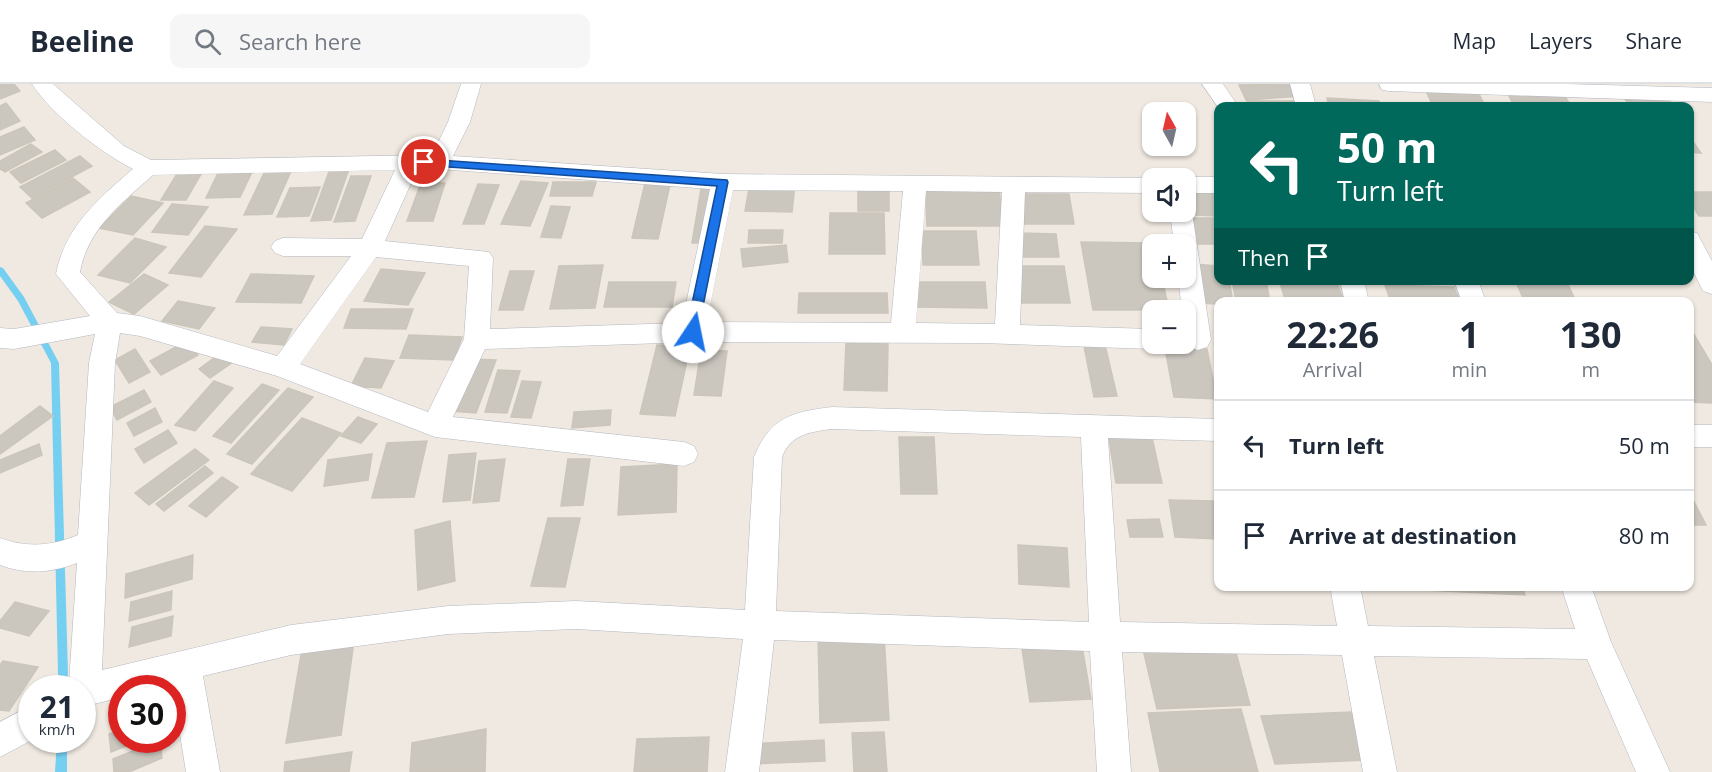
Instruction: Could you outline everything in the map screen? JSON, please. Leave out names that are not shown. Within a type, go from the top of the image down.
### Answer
[{"type":"street","points":[[42,84],[50,95],[116,151],[148,168],[439,162],[723,182],[1142,185]]},
{"type":"street","points":[[439,162],[459,122],[471,84]]},
{"type":"street","points":[[1212,84],[1225,102]]},
{"type":"street","points":[[1300,84],[1305,102]]},
{"type":"street","points":[[1396,102],[1389,85],[1596,94],[1712,95]]},
{"type":"street","points":[[283,368],[370,248],[409,163]]},
{"type":"street","points":[[110,322],[68,274],[69,261],[74,246],[96,215],[148,168]]},
{"type":"street","points":[[693,332],[723,182]]},
{"type":"street","points":[[903,333],[915,184]]},
{"type":"street","points":[[1007,335],[1014,184]]},
{"type":"street","points":[[1196,185],[1214,185]]},
{"type":"street","points":[[1182,222],[1200,340]]},
{"type":"street","points":[[1696,244],[1712,285]]},
{"type":"street","points":[[283,246],[370,248],[481,258],[477,339],[435,426]]},
{"type":"street","points":[[85,675],[102,363],[110,322]]},
{"type":"street","points":[[7,339],[110,322],[140,326],[283,368],[435,426],[684,454]]},
{"type":"street","points":[[477,339],[693,332],[903,333],[1142,339]]},
{"type":"street","points":[[742,772],[760,625],[768,458],[773,442],[784,431],[801,423],[832,418],[1214,430]]},
{"type":"street","points":[[1094,427],[1114,772]]},
{"type":"street","points":[[1694,436],[1712,436]]},
{"type":"street","points":[[0,551],[12,557],[57,556],[93,543]]},
{"type":"street","points":[[1346,591],[1353,641],[1380,772]]},
{"type":"street","points":[[1578,591],[1596,644],[1653,772]]},
{"type":"street","points":[[96,687],[291,640],[448,620],[576,615],[760,625],[1105,637],[1596,644]]},
{"type":"street","points":[[185,665],[203,772]]},
{"type":"street","points":[[0,741],[18,729]]},
{"type":"building","points":[[0,84],[14,84],[20,91],[0,99]]},
{"type":"building","points":[[1295,84],[1302,96],[1246,100],[1239,85]]},
{"type":"building","points":[[1426,91],[1478,92],[1483,102],[1431,102]]},
{"type":"building","points":[[1508,94],[1564,95],[1568,102],[1512,102]]},
{"type":"building","points":[[1327,98],[1379,102],[1328,102]]},
{"type":"building","points":[[1625,99],[1671,102],[1627,102]]},
{"type":"building","points":[[1247,101],[1302,102],[1247,102]]},
{"type":"building","points":[[6,103],[20,121],[0,130],[0,106]]},
{"type":"building","points":[[24,127],[35,140],[0,155],[0,137]]},
{"type":"building","points":[[1694,143],[1701,153],[1694,152]]},
{"type":"building","points":[[31,144],[42,152],[5,172],[0,169],[0,161]]},
{"type":"building","points":[[55,150],[66,160],[21,183],[10,172]]},
{"type":"building","points":[[80,156],[92,166],[32,198],[20,187]]},
{"type":"building","points":[[180,169],[204,169],[186,200],[161,200]]},
{"type":"building","points":[[266,169],[292,169],[272,214],[244,215]]},
{"type":"building","points":[[330,169],[349,169],[331,220],[311,221]]},
{"type":"building","points":[[253,170],[240,197],[206,198],[219,171]]},
{"type":"building","points":[[351,176],[371,176],[355,221],[334,222]]},
{"type":"building","points":[[73,178],[90,192],[42,218],[26,203]]},
{"type":"building","points":[[646,179],[671,180],[658,239],[632,238]]},
{"type":"building","points":[[521,181],[548,183],[530,226],[501,224]]},
{"type":"building","points":[[553,182],[596,182],[592,196],[550,196]]},
{"type":"building","points":[[421,183],[445,183],[433,221],[407,221]]},
{"type":"building","points":[[702,183],[719,183],[709,243],[692,243]]},
{"type":"building","points":[[750,183],[795,184],[792,212],[745,211]]},
{"type":"building","points":[[478,184],[499,185],[484,224],[463,224]]},
{"type":"building","points":[[320,187],[309,216],[277,217],[290,188]]},
{"type":"building","points":[[925,187],[999,188],[1003,226],[927,226]]},
{"type":"building","points":[[858,190],[889,190],[889,211],[858,211]]},
{"type":"building","points":[[1196,191],[1214,191],[1214,216],[1196,215]]},
{"type":"building","points":[[1694,192],[1712,192],[1712,216],[1699,216],[1694,208]]},
{"type":"building","points":[[1021,194],[1069,194],[1074,224],[1024,224]]},
{"type":"building","points":[[131,196],[163,203],[133,235],[99,228]]},
{"type":"building","points":[[172,204],[208,207],[188,235],[152,232]]},
{"type":"building","points":[[551,206],[570,207],[561,238],[541,237]]},
{"type":"building","points":[[830,213],[884,213],[885,254],[829,254]]},
{"type":"building","points":[[1196,218],[1214,218],[1214,244],[1196,244],[1196,234],[1189,234],[1186,222],[1196,222]]},
{"type":"building","points":[[205,226],[237,229],[201,277],[169,273]]},
{"type":"building","points":[[749,230],[783,230],[782,243],[748,243]]},
{"type":"building","points":[[922,231],[976,231],[979,265],[923,265]]},
{"type":"building","points":[[1017,233],[1056,234],[1059,257],[1020,257]]},
{"type":"building","points":[[135,238],[166,247],[130,283],[98,275]]},
{"type":"building","points":[[1081,242],[1142,243],[1142,288],[1164,288],[1167,300],[1142,300],[1142,310],[1093,310]]},
{"type":"building","points":[[786,245],[788,262],[743,267],[741,249]]},
{"type":"building","points":[[1196,264],[1214,266],[1214,285],[1230,285],[1232,297],[1214,297],[1214,304],[1198,303]]},
{"type":"building","points":[[603,265],[595,308],[550,309],[559,266]]},
{"type":"building","points":[[1013,266],[1064,266],[1070,303],[1017,303]]},
{"type":"building","points":[[381,269],[425,273],[408,305],[364,301]]},
{"type":"building","points":[[510,271],[534,271],[523,310],[499,310]]},
{"type":"building","points":[[144,274],[168,285],[134,314],[109,302]]},
{"type":"building","points":[[251,274],[314,276],[301,303],[236,302]]},
{"type":"building","points":[[609,282],[676,282],[672,307],[604,307]]},
{"type":"building","points":[[915,282],[985,282],[987,308],[916,307]]},
{"type":"building","points":[[1233,285],[1267,285],[1269,297],[1235,297]]},
{"type":"building","points":[[1281,285],[1338,285],[1342,297],[1284,297]]},
{"type":"building","points":[[1385,285],[1454,287],[1458,297],[1389,297]]},
{"type":"building","points":[[1517,285],[1568,285],[1574,297],[1523,297]]},
{"type":"building","points":[[799,293],[887,293],[888,313],[798,313]]},
{"type":"building","points":[[178,301],[215,308],[199,329],[162,321]]},
{"type":"building","points":[[351,309],[413,309],[406,329],[344,328]]},
{"type":"building","points":[[261,327],[292,329],[284,345],[252,342]]},
{"type":"building","points":[[1694,334],[1712,365],[1712,403],[1694,402]]},
{"type":"building","points":[[409,335],[462,337],[454,360],[400,358]]},
{"type":"building","points":[[187,341],[198,355],[161,375],[150,361]]},
{"type":"building","points":[[846,343],[888,344],[887,391],[844,390]]},
{"type":"building","points":[[657,345],[690,347],[675,416],[640,414]]},
{"type":"building","points":[[1105,345],[1117,396],[1094,397],[1084,346]]},
{"type":"building","points":[[135,349],[150,372],[129,383],[115,360]]},
{"type":"building","points":[[1196,349],[1207,349],[1214,384],[1214,399],[1174,397],[1166,354],[1196,354]]},
{"type":"building","points":[[701,350],[727,351],[721,396],[694,395]]},
{"type":"building","points":[[221,353],[233,362],[210,378],[199,369]]},
{"type":"building","points":[[365,358],[394,361],[381,388],[351,386]]},
{"type":"building","points":[[470,359],[496,360],[476,413],[450,411]]},
{"type":"building","points":[[498,370],[520,371],[507,413],[485,412]]},
{"type":"building","points":[[214,381],[233,388],[195,431],[175,425]]},
{"type":"building","points":[[522,381],[541,382],[531,418],[511,417]]},
{"type":"building","points":[[262,384],[279,390],[231,443],[213,436]]},
{"type":"building","points":[[288,388],[313,397],[252,464],[227,454]]},
{"type":"building","points":[[144,390],[151,402],[117,420],[110,407]]},
{"type":"building","points":[[40,406],[53,416],[0,454],[0,436]]},
{"type":"building","points":[[155,408],[162,422],[134,436],[127,423]]},
{"type":"building","points":[[611,410],[610,425],[572,428],[574,412]]},
{"type":"building","points":[[358,417],[377,424],[361,443],[341,436]]},
{"type":"building","points":[[302,418],[341,433],[292,491],[251,474]]},
{"type":"building","points":[[168,430],[177,443],[144,463],[135,449]]},
{"type":"building","points":[[1108,433],[1151,433],[1162,483],[1116,483]]},
{"type":"building","points":[[899,437],[934,437],[937,494],[901,494]]},
{"type":"building","points":[[427,441],[414,497],[372,498],[387,443]]},
{"type":"building","points":[[39,444],[42,455],[0,473],[0,460]]},
{"type":"building","points":[[195,449],[209,460],[149,505],[135,493]]},
{"type":"building","points":[[476,453],[470,500],[443,502],[449,455]]},
{"type":"building","points":[[372,454],[368,480],[324,486],[328,460]]},
{"type":"building","points":[[505,459],[499,501],[473,503],[479,461]]},
{"type":"building","points":[[568,459],[590,459],[583,505],[561,506]]},
{"type":"building","points":[[677,464],[676,512],[618,515],[621,467]]},
{"type":"building","points":[[205,466],[213,473],[164,511],[156,504]]},
{"type":"building","points":[[222,477],[238,487],[206,517],[189,506]]},
{"type":"building","points":[[1169,500],[1214,501],[1214,539],[1175,537]]},
{"type":"building","points":[[1694,502],[1706,525],[1694,525]]},
{"type":"building","points":[[548,518],[580,518],[565,587],[531,586]]},
{"type":"building","points":[[1159,519],[1163,537],[1130,537],[1127,520]]},
{"type":"building","points":[[450,521],[455,581],[418,590],[415,530]]},
{"type":"building","points":[[1018,545],[1067,548],[1069,587],[1019,584]]},
{"type":"building","points":[[193,555],[192,579],[125,598],[126,574]]},
{"type":"building","points":[[172,591],[171,610],[129,621],[131,602]]},
{"type":"building","points":[[1444,591],[1524,591],[1525,595]]},
{"type":"building","points":[[15,602],[49,611],[29,636],[0,628],[0,621]]},
{"type":"building","points":[[173,616],[171,636],[129,647],[132,627]]},
{"type":"building","points":[[884,634],[889,720],[820,723],[818,636]]},
{"type":"building","points":[[1081,640],[1091,699],[1030,702],[1021,642]]},
{"type":"building","points":[[354,641],[341,735],[286,743],[302,649]]},
{"type":"building","points":[[1234,645],[1250,705],[1157,709],[1143,649]]},
{"type":"building","points":[[3,661],[38,667],[33,675],[18,675],[18,697],[9,711],[0,710],[0,665]]},
{"type":"building","points":[[1241,709],[1258,772],[1160,772],[1148,713]]},
{"type":"building","points":[[1352,712],[1367,760],[1275,764],[1261,716]]},
{"type":"building","points":[[486,729],[485,772],[410,772],[412,743]]},
{"type":"building","points":[[884,732],[887,772],[854,772],[852,733]]},
{"type":"building","points":[[709,737],[707,772],[634,772],[637,739]]},
{"type":"building","points":[[824,740],[825,761],[750,764],[750,744]]},
{"type":"building","points":[[352,752],[349,772],[284,772],[285,762]]},
{"type":"building","points":[[128,753],[161,753],[162,758],[129,772],[114,772],[113,759]]},
{"type":"waterway","points":[[0,270],[21,299],[55,363],[63,674]]},
{"type":"waterway","points":[[61,772],[62,753]]},
{"type":"route","points":[[424,162],[723,182],[693,332]]}]
